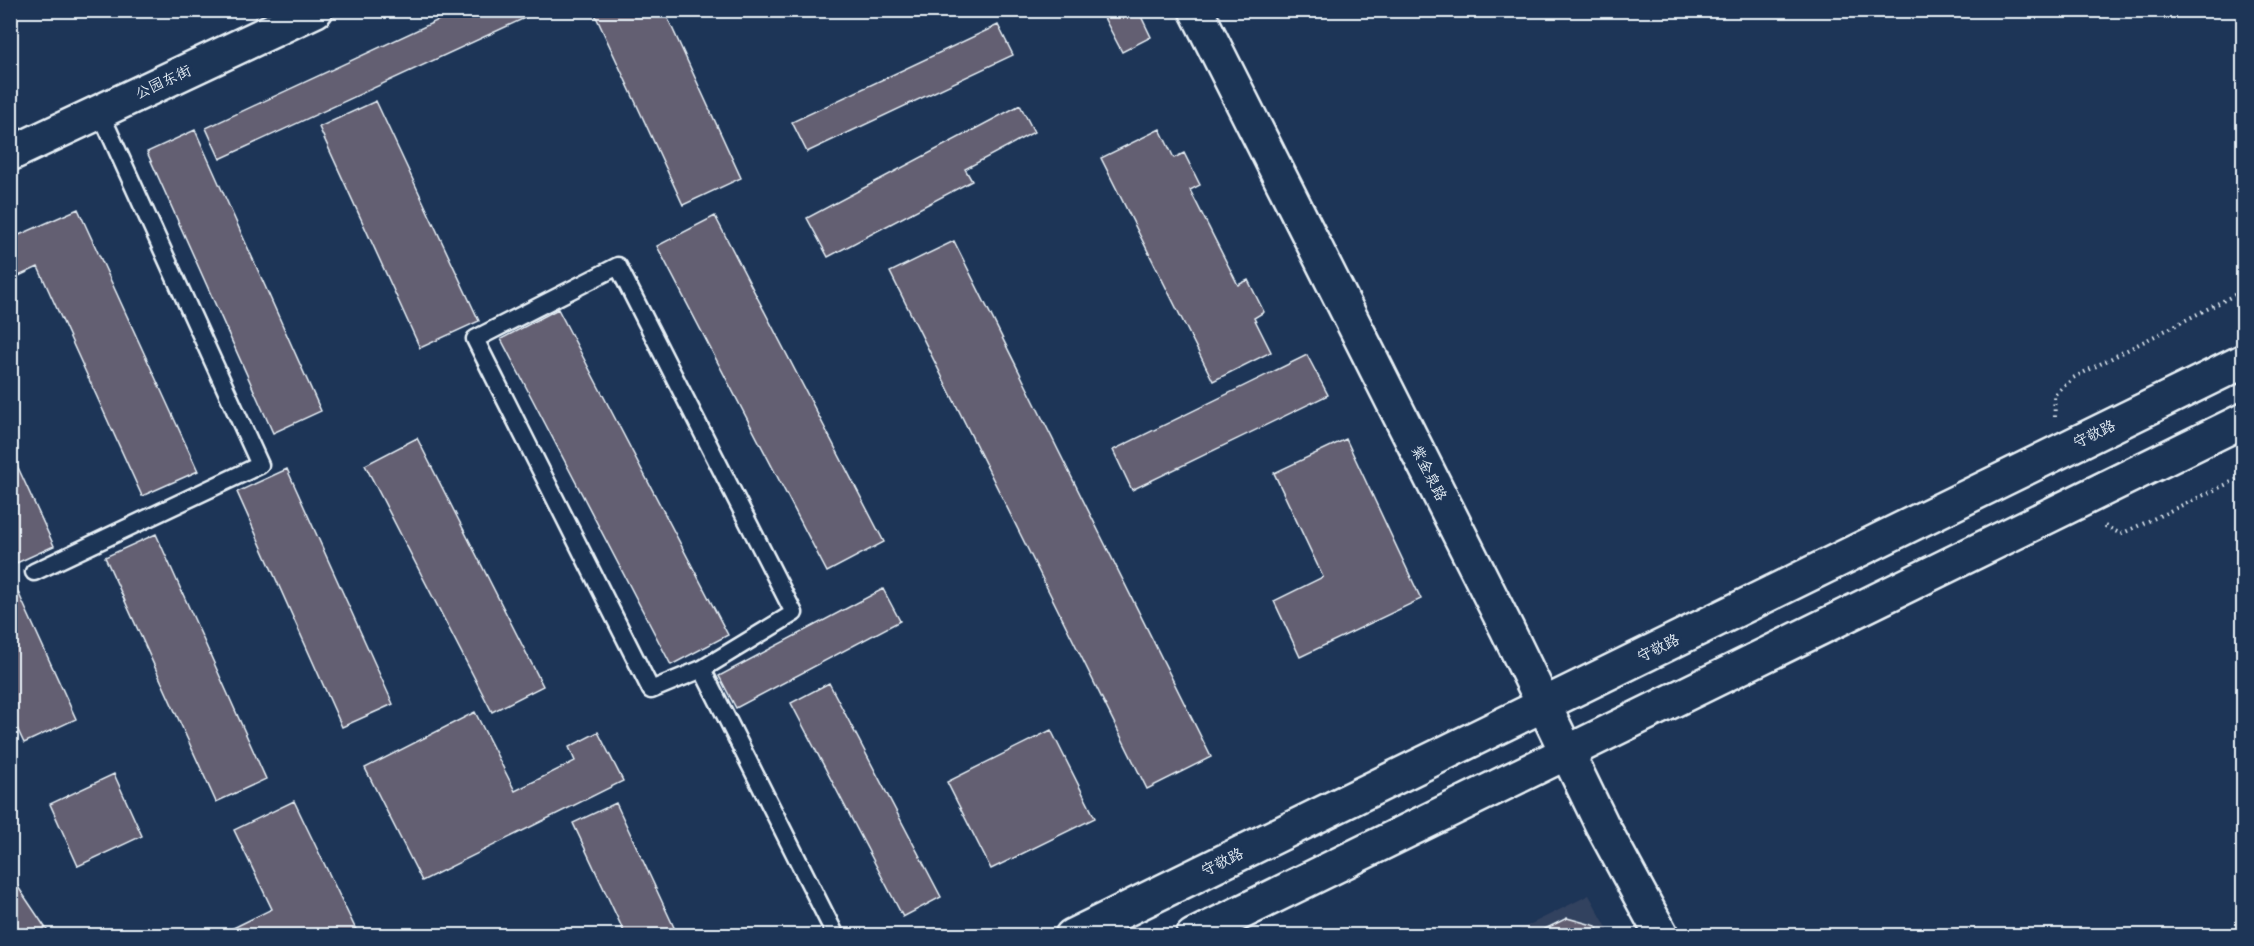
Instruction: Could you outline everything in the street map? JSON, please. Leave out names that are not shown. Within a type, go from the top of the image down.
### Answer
[{"type":"main road","name":"公园东街","points":[[10,154],[316,10]]},
{"type":"main road","name":"紫金泉路","points":[[1196,10],[1544,704],[1602,825],[1662,936]]},
{"type":"main road","name":"守敬路","points":[[1072,936],[2244,361]]},
{"type":"main road","points":[[1193,936],[2244,420]]},
{"type":"lane","points":[[34,572],[260,465],[100,111]]},
{"type":"lane","points":[[618,266],[794,613],[702,669],[651,690],[475,339],[618,266]]},
{"type":"lane","points":[[702,669],[836,936]]},
{"type":"path","points":[[2238,10],[2244,22]]},
{"type":"path","points":[[2056,453],[2054,395],[2073,378],[2244,290]]},
{"type":"path","points":[[2078,501],[2106,527],[2121,534],[2244,476]]},
{"type":"shaded area","points":[[1589,895],[1611,935],[1507,936]]},
{"type":"building","points":[[460,10],[542,10],[220,159],[206,128]]},
{"type":"building","points":[[593,10],[664,10],[741,178],[683,205]]},
{"type":"building","points":[[1100,10],[1138,10],[1151,37],[1122,52]]},
{"type":"building","points":[[998,25],[1013,55],[807,152],[792,122]]},
{"type":"building","points":[[376,101],[479,321],[420,348],[319,127]]},
{"type":"building","points":[[1020,105],[1034,132],[965,169],[972,181],[828,257],[807,218]]},
{"type":"building","points":[[1160,129],[1174,158],[1184,153],[1200,185],[1190,190],[1238,285],[1248,280],[1264,312],[1254,318],[1271,352],[1213,381],[1101,158]]},
{"type":"building","points":[[195,130],[321,411],[273,433],[147,152]]},
{"type":"building","points":[[78,209],[198,471],[142,496],[38,267],[10,280],[10,239]]},
{"type":"building","points":[[715,216],[884,542],[827,572],[657,246]]},
{"type":"building","points":[[954,241],[1211,757],[1147,789],[890,272]]},
{"type":"building","points":[[558,309],[728,635],[671,665],[501,339]]},
{"type":"building","points":[[1307,355],[1328,395],[1132,490],[1113,450]]},
{"type":"building","points":[[417,438],[543,686],[492,712],[365,465]]},
{"type":"building","points":[[1346,439],[1421,599],[1300,657],[1274,601],[1323,577],[1274,473]]},
{"type":"building","points":[[10,450],[54,546],[10,566]]},
{"type":"building","points":[[287,469],[393,704],[342,727],[237,492]]},
{"type":"building","points":[[156,534],[266,779],[216,802],[105,557]]},
{"type":"building","points":[[13,581],[76,719],[24,743],[10,713],[10,582]]},
{"type":"building","points":[[883,589],[900,621],[736,708],[719,676]]},
{"type":"building","points":[[829,683],[941,897],[903,917],[791,703]]},
{"type":"building","points":[[475,712],[515,791],[575,761],[569,747],[598,732],[623,781],[422,881],[365,768]]},
{"type":"building","points":[[1051,730],[1095,818],[991,869],[947,782]]},
{"type":"building","points":[[114,774],[142,836],[78,866],[50,804]]},
{"type":"building","points":[[294,801],[359,936],[217,936],[272,909],[234,830]]},
{"type":"building","points":[[616,803],[678,936],[626,936],[573,823]]},
{"type":"building","points":[[10,875],[51,936],[10,936]]},
{"type":"building","points":[[1567,918],[1596,926],[1601,936],[1531,936]]}]
